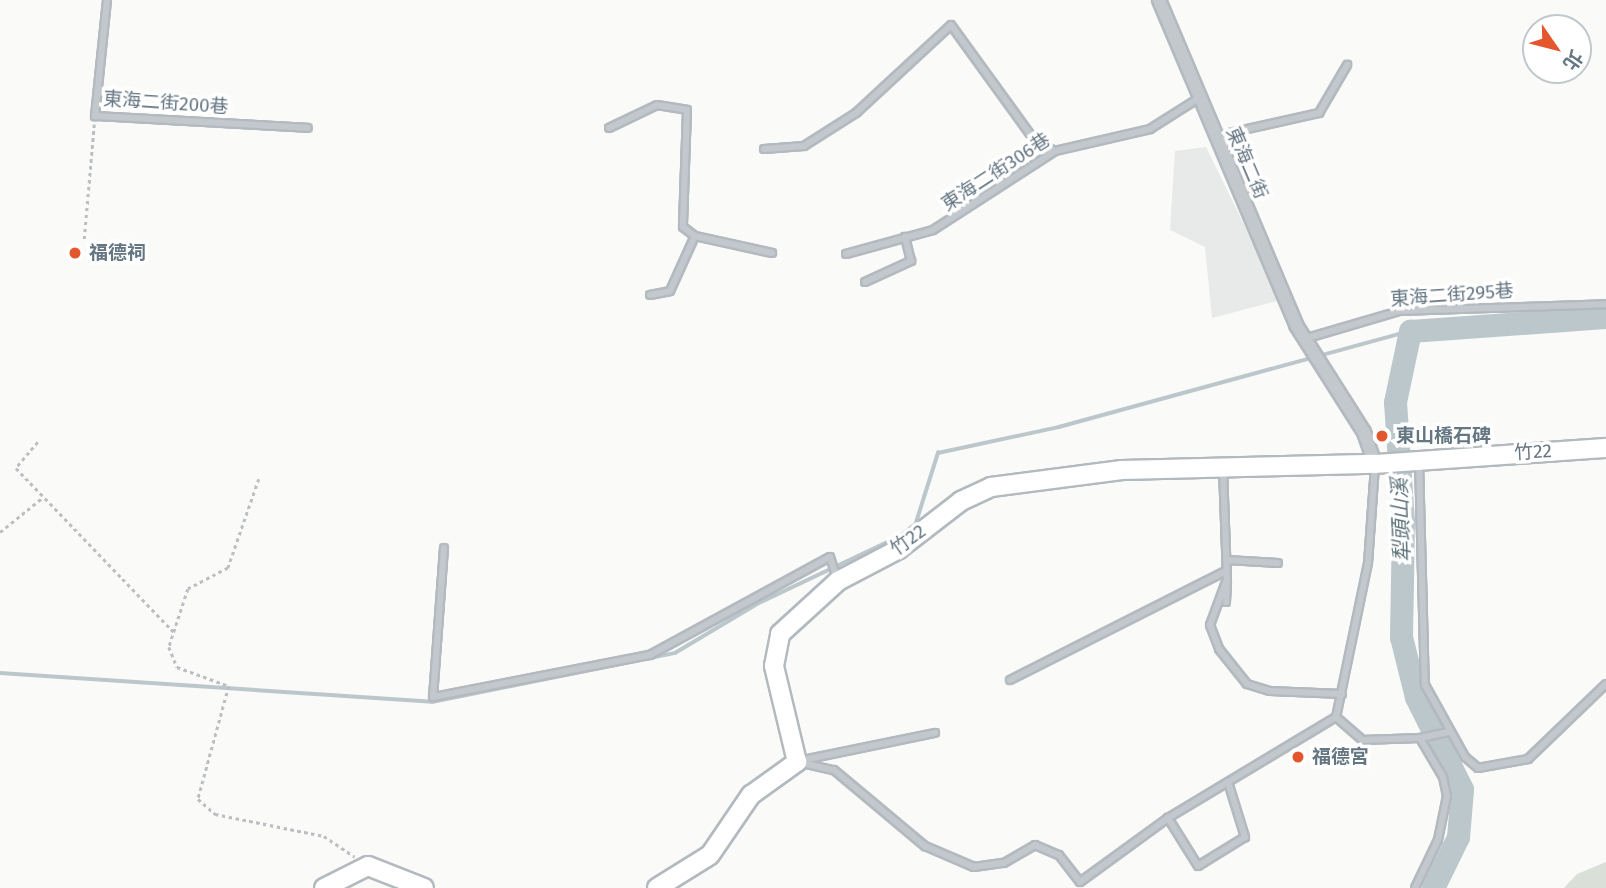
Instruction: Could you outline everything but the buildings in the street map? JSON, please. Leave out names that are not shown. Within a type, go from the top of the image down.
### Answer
[{"type":"street","name":"東海二街","points":[[1159,0],[1214,136],[1304,339],[1364,432],[1375,464]]},
{"type":"street","name":"竹22","points":[[797,762],[773,648],[838,580],[991,487],[1223,464],[1375,464],[1606,448]]},
{"type":"street","points":[[657,888],[681,881],[710,855],[751,795],[797,762]]},
{"type":"street","points":[[324,888],[368,866],[425,888]]},
{"type":"lane","name":"東海二街200巷","points":[[107,0],[95,116],[308,128]]},
{"type":"lane","points":[[764,149],[804,146],[856,113],[951,25],[1035,141],[1055,150]]},
{"type":"lane","points":[[1214,136],[1319,113],[1348,65]]},
{"type":"lane","name":"東海二街306巷","points":[[846,254],[905,237],[967,212],[1055,150],[1150,129],[1199,98]]},
{"type":"lane","points":[[609,128],[657,106],[687,110],[683,227],[695,236],[772,253]]},
{"type":"lane","points":[[650,295],[670,291],[695,236]]},
{"type":"lane","points":[[865,282],[911,261],[905,237]]},
{"type":"lane","name":"東海二街295巷","points":[[1304,339],[1399,311],[1606,304]]},
{"type":"lane","points":[[1419,459],[1421,655],[1425,685],[1448,732],[1478,768],[1528,759],[1606,684]]},
{"type":"lane","points":[[1223,464],[1226,602]]},
{"type":"lane","points":[[797,762],[834,770],[925,846],[974,867],[1004,863],[1035,845],[1059,855],[1080,881],[1168,818],[1336,717],[1368,563],[1375,464]]},
{"type":"lane","points":[[444,548],[433,697],[650,655],[830,557],[838,580]]},
{"type":"lane","points":[[1227,560],[1278,563]]},
{"type":"lane","points":[[1226,575],[1210,625],[1219,649],[1247,684],[1270,691],[1342,694]]},
{"type":"lane","points":[[1010,680],[1226,575]]},
{"type":"lane","points":[[1336,717],[1362,740],[1420,738],[1448,732]]},
{"type":"lane","points":[[797,762],[935,733]]},
{"type":"lane","points":[[1415,888],[1438,840],[1447,796],[1443,777],[1420,738]]},
{"type":"lane","points":[[1168,818],[1198,866],[1244,837],[1228,782]]},
{"type":"path","points":[[84,239],[95,116]]},
{"type":"path","points":[[38,442],[16,468],[174,633]]},
{"type":"path","points":[[259,480],[228,568],[188,589],[168,656],[177,667],[229,686],[200,789],[203,808],[324,836],[368,866]]},
{"type":"path","points":[[0,532],[42,498]]},
{"type":"shaded area","points":[[1206,147],[1281,300],[1212,318],[1205,247],[1170,230],[1175,151]]},
{"type":"shaded area","points":[[1606,862],[1606,888],[1564,888],[1577,874]]},
{"type":"waterway","name":"犁頭山溪","points":[[1433,888],[1458,837],[1462,789],[1416,697],[1401,637],[1403,522],[1395,402],[1410,331],[1606,317]]},
{"type":"waterway","points":[[914,529],[938,453],[1059,427],[1410,331]]},
{"type":"waterway","points":[[0,673],[432,702],[675,653],[759,603],[904,534]]},
{"type":"place","name":"福德祠","points":[[75,253]]},
{"type":"place","name":"東山橋石碑","points":[[1382,436]]},
{"type":"place","name":"福德宮","points":[[1298,757]]}]
